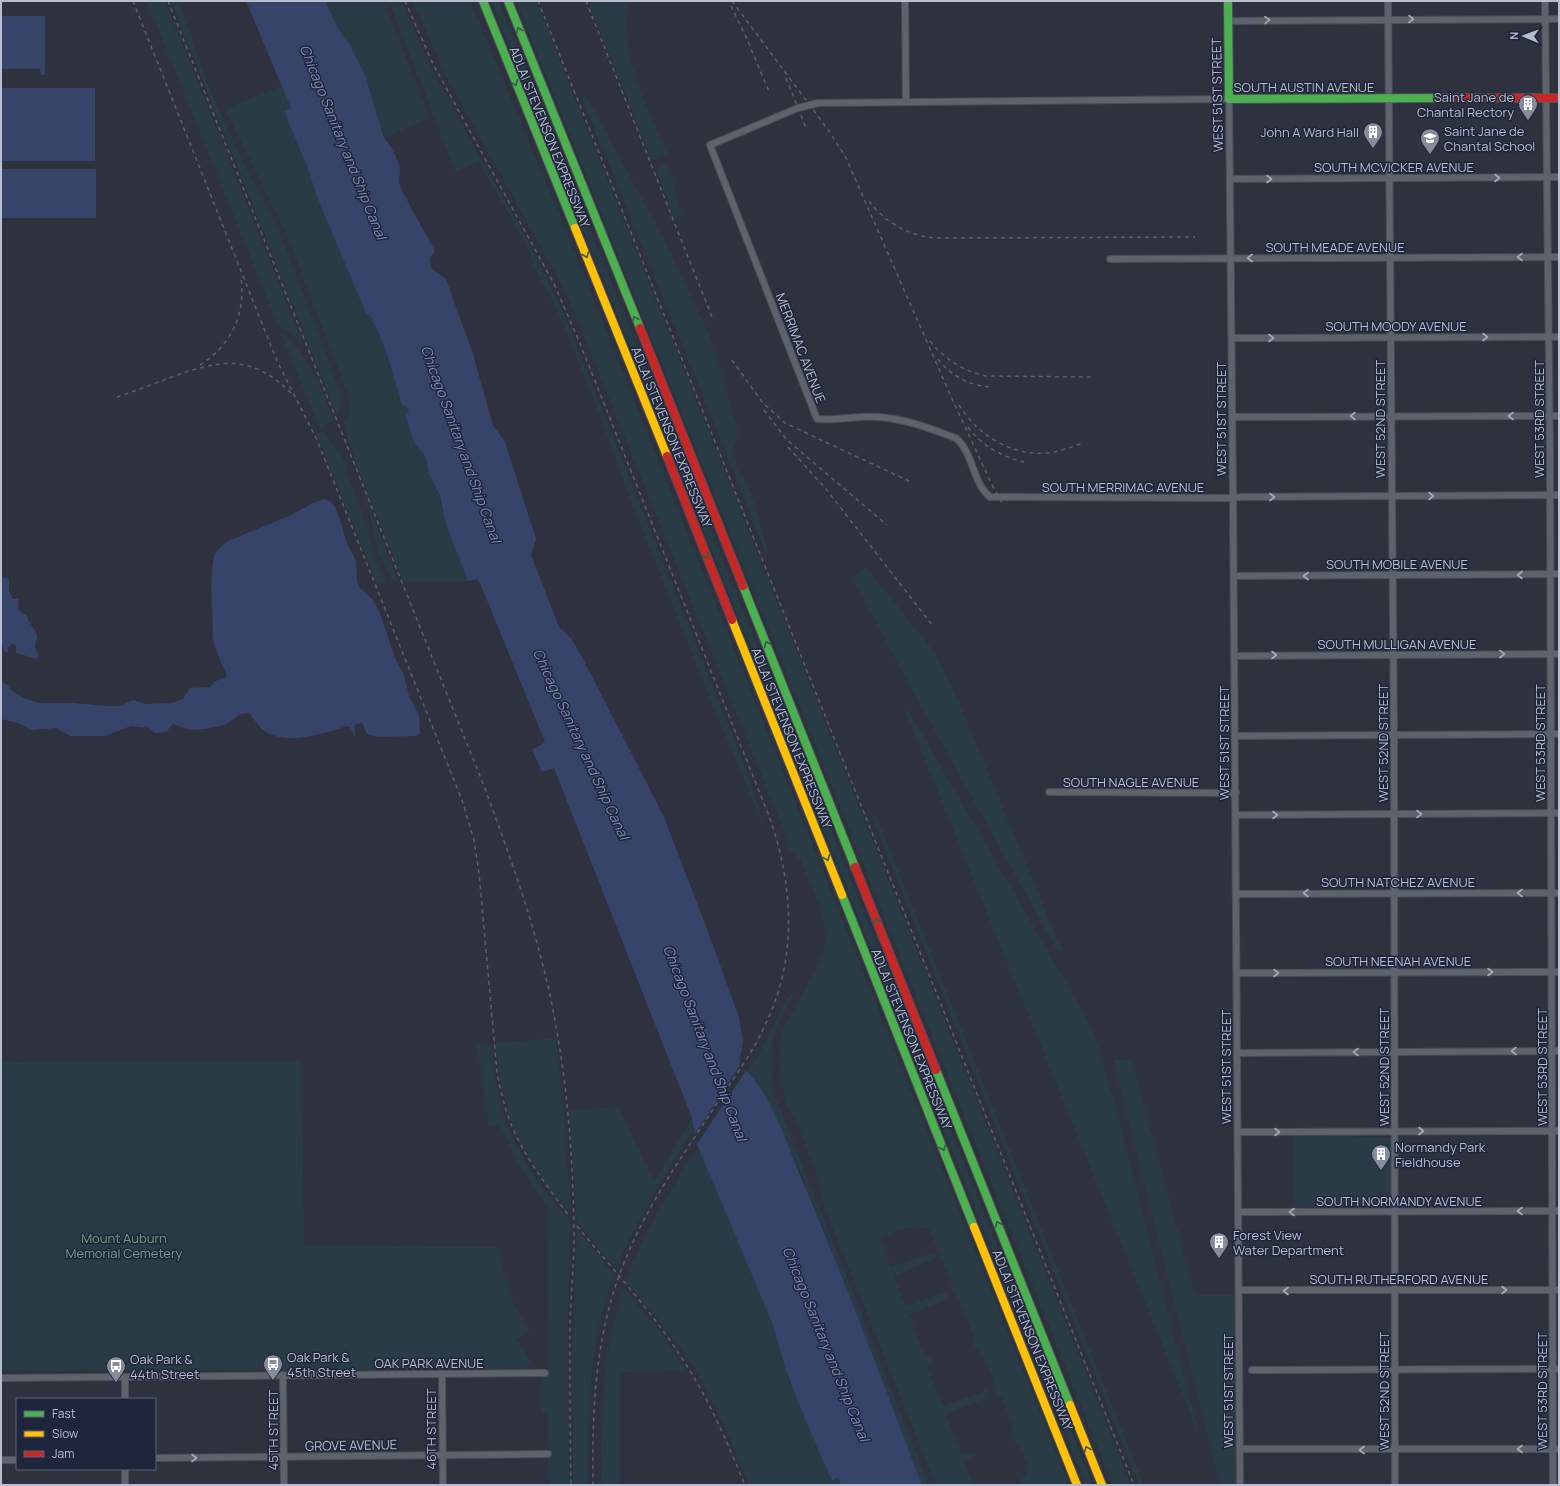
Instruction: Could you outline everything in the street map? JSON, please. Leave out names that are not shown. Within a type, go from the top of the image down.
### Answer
[{"type":"main road","points":[[475,1],[481,16],[496,34]]},
{"type":"main road","name":"ADLAI STEVENSON EXPRESSWAY","points":[[483,1],[632,368],[1077,1485]]},
{"type":"main road","name":"ADLAI STEVENSON EXPRESSWAY","points":[[508,1],[1102,1485]]},
{"type":"main road","name":"WEST 51ST STREET","points":[[1228,1],[1229,100]]},
{"type":"main road","name":"SOUTH AUSTIN AVENUE","points":[[1229,100],[1559,98]]},
{"type":"street","points":[[904,1],[906,102]]},
{"type":"street","name":"WEST 52ND STREET","points":[[1388,1],[1394,735],[1396,1485]]},
{"type":"street","name":"WEST 53RD STREET","points":[[1545,1],[1550,416],[1552,893],[1556,972],[1556,1449],[1553,1485]]},
{"type":"street","points":[[1228,21],[1559,19]]},
{"type":"street","name":"SOUTH AUSTIN AVENUE","points":[[710,145],[809,104],[1229,100]]},
{"type":"street","name":"WEST 51ST STREET","points":[[1229,100],[1232,258],[1232,417],[1236,736],[1240,1485]]},
{"type":"street","name":"MERRIMAC AVENUE","points":[[710,145],[817,419],[831,420],[878,417],[898,420],[956,438],[964,445],[985,492],[990,497],[999,498]]},
{"type":"street","name":"SOUTH MCVICKER AVENUE","points":[[1230,179],[1559,178]]},
{"type":"street","name":"SOUTH MEADE AVENUE","points":[[1110,259],[1559,257]]},
{"type":"street","name":"SOUTH MOODY AVENUE","points":[[1232,338],[1559,337]]},
{"type":"street","points":[[1232,417],[1559,416]]},
{"type":"street","name":"SOUTH MERRIMAC AVENUE","points":[[999,498],[1234,498],[1559,495]]},
{"type":"street","name":"SOUTH MOBILE AVENUE","points":[[1234,576],[1559,574]]},
{"type":"street","name":"SOUTH MULLIGAN AVENUE","points":[[1235,656],[1559,654]]},
{"type":"street","points":[[1236,736],[1559,734]]},
{"type":"street","name":"SOUTH NAGLE AVENUE","points":[[1049,792],[1236,793]]},
{"type":"street","points":[[1236,815],[1559,813]]},
{"type":"street","name":"SOUTH NATCHEZ AVENUE","points":[[1236,894],[1559,893]]},
{"type":"street","name":"SOUTH NEENAH AVENUE","points":[[1237,973],[1556,972]]},
{"type":"street","points":[[1238,1053],[1556,1051]]},
{"type":"street","points":[[1238,1132],[1556,1131]]},
{"type":"street","name":"SOUTH NORMANDY AVENUE","points":[[1239,1212],[1556,1211]]},
{"type":"street","name":"SOUTH RUTHERFORD AVENUE","points":[[1239,1290],[1556,1290]]},
{"type":"street","points":[[1252,1370],[1556,1369]]},
{"type":"street","name":"OAK PARK AVENUE","points":[[1,1378],[545,1373]]},
{"type":"street","name":"46TH STREET","points":[[442,1374],[443,1485]]},
{"type":"street","name":"45TH STREET","points":[[284,1375],[284,1485]]},
{"type":"street","points":[[125,1377],[125,1398]]},
{"type":"street","points":[[1240,1449],[1556,1449]]},
{"type":"street","name":"GROVE AVENUE","points":[[156,1458],[548,1454]]},
{"type":"street","points":[[1,1460],[16,1460]]},
{"type":"street","points":[[125,1470],[125,1485]]},
{"type":"green space","points":[[147,1],[165,1],[304,346],[277,323]]},
{"type":"green space","points":[[171,1],[179,1],[209,88],[236,147],[281,235],[341,394],[341,406],[337,415]]},
{"type":"green space","points":[[325,1],[384,1],[429,118],[384,138],[378,115],[351,47],[339,30]]},
{"type":"green space","points":[[389,1],[401,1],[435,75],[486,169],[518,223],[561,307],[747,772],[765,829],[722,728],[630,498],[595,402],[553,302],[533,265],[527,246],[479,162],[455,171]]},
{"type":"green space","points":[[413,1],[470,1],[562,221],[1069,1485],[1035,1485],[1034,1482],[1021,1485],[1019,1480],[1026,1477],[1027,1463],[1020,1445],[1011,1439],[1012,1424],[1002,1398],[995,1397],[993,1381],[989,1370],[983,1356],[974,1346],[973,1336],[957,1295],[952,1292],[951,1280],[929,1229],[910,1228],[881,1238],[891,1267],[934,1252],[936,1258],[894,1276],[906,1307],[943,1292],[947,1292],[946,1300],[909,1315],[925,1357],[931,1356],[932,1363],[927,1366],[943,1406],[982,1393],[985,1390],[987,1390],[990,1400],[982,1400],[946,1414],[962,1455],[974,1453],[975,1456],[965,1462],[974,1485],[936,1485],[825,1209],[815,1168],[796,1122],[786,1106],[779,1065],[782,1031],[817,968],[823,952],[826,933],[820,908],[800,859],[790,852],[785,833],[562,285],[447,78]]},
{"type":"green space","points":[[491,1],[499,1],[690,478],[697,496],[695,501],[691,499]]},
{"type":"green space","points":[[516,1],[536,1],[1131,1485],[1113,1485]]},
{"type":"green space","points":[[588,1],[629,1],[626,21],[627,40],[631,60],[643,98],[667,154],[652,160]]},
{"type":"green space","points":[[282,86],[291,108],[284,111],[308,169],[317,197],[366,312],[371,317],[382,340],[402,404],[409,410],[406,416],[410,430],[415,443],[426,457],[429,474],[439,496],[446,524],[468,581],[404,582],[355,460],[344,424],[350,410],[348,394],[286,233],[225,109]]},
{"type":"green space","points":[[586,95],[665,241],[710,336],[736,423],[738,435],[734,448],[735,460],[738,471],[746,481],[754,501],[771,565],[582,97]]},
{"type":"green space","points":[[667,163],[682,218],[675,220],[656,169]]},
{"type":"green space","points":[[280,331],[307,361],[324,395],[334,420],[320,428]]},
{"type":"green space","points":[[316,433],[324,433],[342,456],[368,532],[374,558],[386,582],[377,583]]},
{"type":"green space","points":[[359,481],[399,582],[394,582],[378,553],[372,521]]},
{"type":"green space","points":[[698,505],[702,508],[1093,1485],[1086,1485],[695,509]]},
{"type":"green space","points":[[866,567],[935,653],[956,695],[1062,950],[1058,952],[905,677],[853,578]]},
{"type":"green space","points":[[908,710],[1081,1008],[1094,1034],[1116,1107],[1199,1435],[905,711]]},
{"type":"green space","points":[[876,815],[1144,1485],[1139,1485],[872,817]]},
{"type":"green space","points":[[792,993],[794,994],[780,1020],[772,1043],[771,1067],[775,1096],[929,1485],[922,1485],[821,1222],[799,1170],[775,1119],[748,1071],[766,1042],[786,1000]]},
{"type":"green space","points":[[556,1038],[564,1111],[571,1215],[540,1174],[518,1136],[510,1116],[504,1094],[499,1070],[496,1043]]},
{"type":"green space","points":[[491,1044],[499,1096],[514,1140],[538,1181],[571,1222],[568,1304],[569,1485],[549,1485],[548,1414],[541,1414],[541,1375],[549,1375],[547,1205],[519,1165],[500,1125],[489,1126],[477,1045]]},
{"type":"green space","points":[[1113,1060],[1132,1060],[1195,1295],[1235,1295],[1237,1304],[1238,1485],[1220,1485]]},
{"type":"green space","name":"Mount Auburn Memorial Cemetery","points":[[302,1061],[304,1245],[498,1247],[511,1298],[530,1333],[516,1339],[530,1361],[527,1369],[1,1371],[1,1062]]},
{"type":"green space","points":[[619,1107],[654,1182],[692,1118],[695,1133],[694,1135],[691,1133],[661,1182],[633,1233],[616,1269],[577,1222],[569,1110]]},
{"type":"green space","points":[[1294,1136],[1391,1137],[1391,1206],[1294,1207]]},
{"type":"green space","points":[[699,1147],[773,1325],[778,1345],[807,1423],[832,1481],[838,1478],[840,1485],[749,1485],[730,1438],[700,1377],[668,1331],[626,1281],[640,1246],[658,1212]]},
{"type":"green space","points":[[577,1229],[614,1275],[605,1301],[594,1353],[589,1405],[588,1485],[573,1485],[573,1336]]},
{"type":"green space","points":[[624,1288],[660,1332],[686,1371],[620,1372],[620,1485],[601,1485],[601,1435],[604,1385],[611,1336]]},
{"type":"water","name":"Chicago Sanitary and Ship Canal","points":[[246,1],[325,1],[339,30],[351,47],[365,75],[384,138],[392,148],[400,166],[399,181],[401,189],[435,251],[430,258],[431,268],[446,279],[472,351],[493,425],[505,442],[536,539],[531,555],[559,627],[571,638],[581,655],[664,817],[739,1017],[743,1042],[739,1065],[759,1086],[784,1134],[849,1294],[922,1485],[841,1485],[838,1478],[832,1481],[792,1385],[778,1345],[773,1325],[697,1144],[692,1118],[554,768],[542,772],[532,750],[545,742],[480,583],[477,579],[468,581],[446,524],[440,496],[429,474],[426,457],[415,443],[410,430],[406,416],[409,410],[402,404],[382,340],[371,318],[366,313],[317,197],[308,169],[284,111],[291,108]]},
{"type":"water","points":[[1,16],[45,16],[45,75],[41,75],[40,69],[1,69]]},
{"type":"water","points":[[1,88],[95,88],[95,161],[1,161]]},
{"type":"water","points":[[1,169],[96,169],[96,218],[1,218]]},
{"type":"water","points":[[325,499],[330,501],[335,507],[342,525],[345,539],[356,561],[357,581],[359,587],[373,600],[380,613],[395,658],[404,675],[409,696],[419,715],[420,734],[417,736],[379,737],[367,734],[362,723],[355,724],[354,728],[356,738],[350,727],[347,726],[308,737],[287,738],[268,733],[260,727],[249,713],[240,714],[227,724],[206,729],[190,730],[173,724],[166,732],[155,733],[150,728],[131,726],[105,736],[70,736],[56,728],[32,730],[18,723],[1,719],[1,682],[8,685],[10,689],[21,697],[38,703],[121,706],[133,700],[145,704],[172,703],[183,699],[190,688],[210,687],[215,681],[223,679],[227,676],[214,645],[213,638],[212,575],[216,552],[228,541],[291,515],[315,502]]},
{"type":"water","points":[[1,577],[9,579],[9,591],[13,599],[18,599],[18,610],[27,616],[35,631],[37,637],[35,647],[39,657],[37,659],[16,653],[16,646],[13,644],[8,647],[8,652],[5,652],[2,645]]},
{"type":"pier","points":[[740,1065],[747,1069],[697,1144],[695,1143],[694,1136]]},
{"type":"railway","points":[[133,1],[277,361],[317,440],[462,800],[474,840],[479,873],[497,1072],[502,1095],[508,1115],[523,1149],[569,1216]]},
{"type":"railway","points":[[168,1],[484,786],[517,877],[536,938],[557,1032],[565,1084],[572,1166],[574,1246],[570,1324],[571,1485]]},
{"type":"railway","points":[[405,1],[433,64],[554,284],[579,341],[769,816],[777,841],[787,894],[787,946],[783,972],[776,998],[766,1023],[746,1059],[658,1194],[646,1215],[626,1258],[616,1286],[608,1313],[598,1370],[593,1427],[593,1485]]},
{"type":"railway","points":[[538,1],[1134,1485]]},
{"type":"railway","points":[[586,1],[712,317]]},
{"type":"railway","points":[[732,1],[829,131],[846,158],[953,401],[992,485],[1003,504]]},
{"type":"railway","points":[[731,6],[747,39],[770,94]]},
{"type":"railway","points":[[786,78],[806,128]]},
{"type":"railway","points":[[869,201],[882,215],[897,226],[915,234],[934,238],[1195,237]]},
{"type":"railway","points":[[200,365],[220,348],[234,328],[241,304],[241,278]]},
{"type":"railway","points":[[930,341],[948,359],[970,371],[986,376],[1092,377]]},
{"type":"railway","points":[[938,359],[943,365],[961,379],[974,384],[989,387]]},
{"type":"railway","points":[[732,360],[762,402],[785,423],[913,483]]},
{"type":"railway","points":[[117,397],[189,371],[220,364],[248,366],[262,371],[276,380],[291,393]]},
{"type":"railway","points":[[959,405],[977,427],[988,436],[1013,449],[1026,452],[1054,452],[1084,443]]},
{"type":"railway","points":[[764,410],[787,440],[887,525]]},
{"type":"railway","points":[[968,427],[973,434],[986,445],[1008,457],[1024,462]]},
{"type":"railway","points":[[788,447],[826,489],[933,626]]},
{"type":"railway","points":[[577,1226],[646,1308],[683,1360],[709,1405],[745,1485]]},
{"type":"traffic: fast","points":[[483,1],[575,228]]},
{"type":"traffic: fast","points":[[508,1],[640,328]]},
{"type":"traffic: fast","points":[[1228,1],[1229,99],[1452,98]]},
{"type":"traffic: fast","points":[[743,586],[855,867]]},
{"type":"traffic: fast","points":[[842,895],[974,1227]]},
{"type":"traffic: fast","points":[[936,1070],[1070,1405]]},
{"type":"traffic: slow","points":[[575,228],[667,456]]},
{"type":"traffic: slow","points":[[732,620],[842,895]]},
{"type":"traffic: slow","points":[[974,1227],[1077,1485]]},
{"type":"traffic: slow","points":[[1070,1405],[1102,1485]]},
{"type":"traffic: jam","points":[[1452,98],[1559,98]]},
{"type":"traffic: jam","points":[[640,328],[743,586]]},
{"type":"traffic: jam","points":[[667,456],[732,620]]},
{"type":"traffic: jam","points":[[855,867],[936,1070]]},
{"type":"place","name":"Saint Jane de Chantal Rectory","points":[[1528,121]]},
{"type":"place","name":"John A Ward Hall","points":[[1373,149]]},
{"type":"place","name":"Saint Jane de Chantal School","points":[[1430,155]]},
{"type":"place","name":"Normandy Park Fieldhouse","points":[[1381,1171]]},
{"type":"place","name":"Forest View Water Department","points":[[1219,1259]]},
{"type":"place","name":"Oak Park & 45th Street","points":[[273,1381]]},
{"type":"place","name":"Oak Park & 44th Street","points":[[116,1383]]}]
